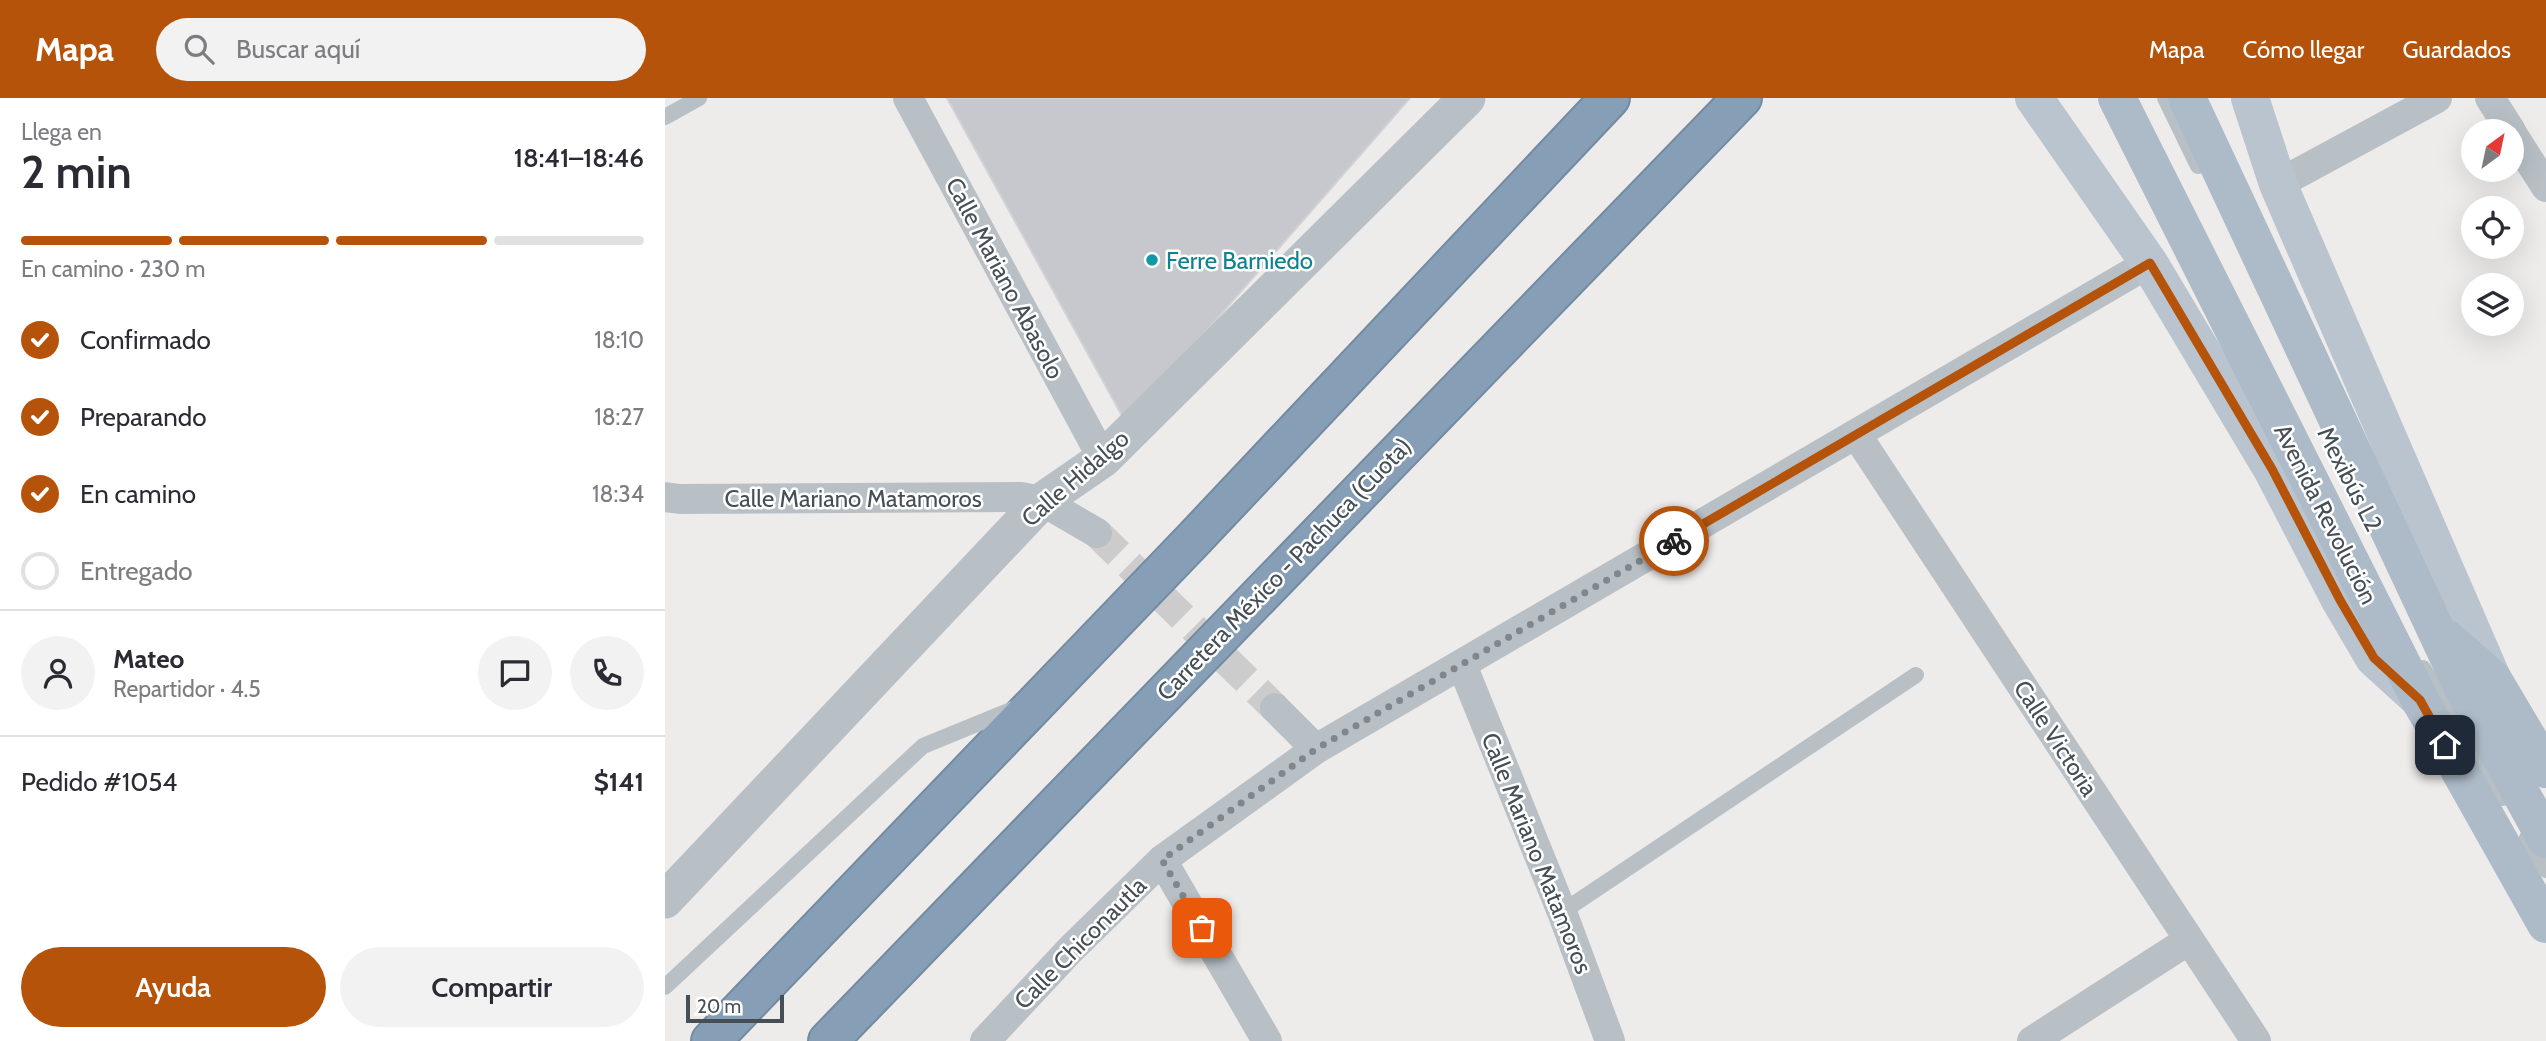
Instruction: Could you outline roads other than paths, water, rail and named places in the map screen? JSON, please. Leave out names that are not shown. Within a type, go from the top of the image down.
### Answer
[{"type":"highway","points":[[711,1041],[1037,699],[1192,541],[1610,98]]},
{"type":"highway","name":"Carretera México - Pachuca (Cuota)","points":[[828,1041],[1742,98]]},
{"type":"main road","points":[[2034,98],[2150,263],[2272,469],[2340,600],[2374,658],[2420,700]]},
{"type":"main road","name":"Avenida Revolución","points":[[2117,98],[2420,700],[2546,924]]},
{"type":"main road","name":"Avenida Revolución","points":[[2187,98],[2435,628],[2477,683]]},
{"type":"main road","points":[[2250,98],[2279,184],[2477,683],[2525,825]]},
{"type":"main road","points":[[2477,683],[2546,769]]},
{"type":"street","name":"Calle Mariano Abasolo","points":[[908,98],[1103,459]]},
{"type":"street","name":"Calle Hidalgo","points":[[665,900],[1042,501],[1103,459],[1468,98]]},
{"type":"street","points":[[2279,184],[2437,98]]},
{"type":"street","points":[[2490,98],[2503,119]]},
{"type":"street","points":[[2524,152],[2546,187]]},
{"type":"street","name":"Calle Chiconautla","points":[[985,1041],[1070,950],[1162,860],[1316,749],[2150,263]]},
{"type":"street","name":"Calle Victoria","points":[[1857,434],[2256,1041]]},
{"type":"street","name":"Calle Mariano Matamoros","points":[[665,497],[1021,497],[1042,501]]},
{"type":"street","points":[[1042,501],[1097,533]]},
{"type":"street","name":"Calle Mariano Matamoros","points":[[1462,665],[1562,912],[1610,1041]]},
{"type":"street","points":[[1275,708],[1316,749]]},
{"type":"street","points":[[1162,860],[1268,1041]]},
{"type":"street","points":[[2032,1041],[2189,940]]},
{"type":"lane","points":[[665,117],[699,98]]},
{"type":"lane","name":"Mexibús L2","points":[[2133,98],[2398,626],[2525,825],[2546,870]]},
{"type":"lane","points":[[2165,98],[2207,185]]},
{"type":"lane","name":"Mexibús L2","points":[[2309,396],[2416,620],[2546,827]]},
{"type":"lane","points":[[1562,912],[1916,675]]},
{"type":"lane","points":[[665,987],[923,746],[1037,699]]},
{"type":"tunnel","points":[[1097,533],[1275,708]]},
{"type":"place","name":"Ferre Barniedo","points":[[1152,260]]}]
